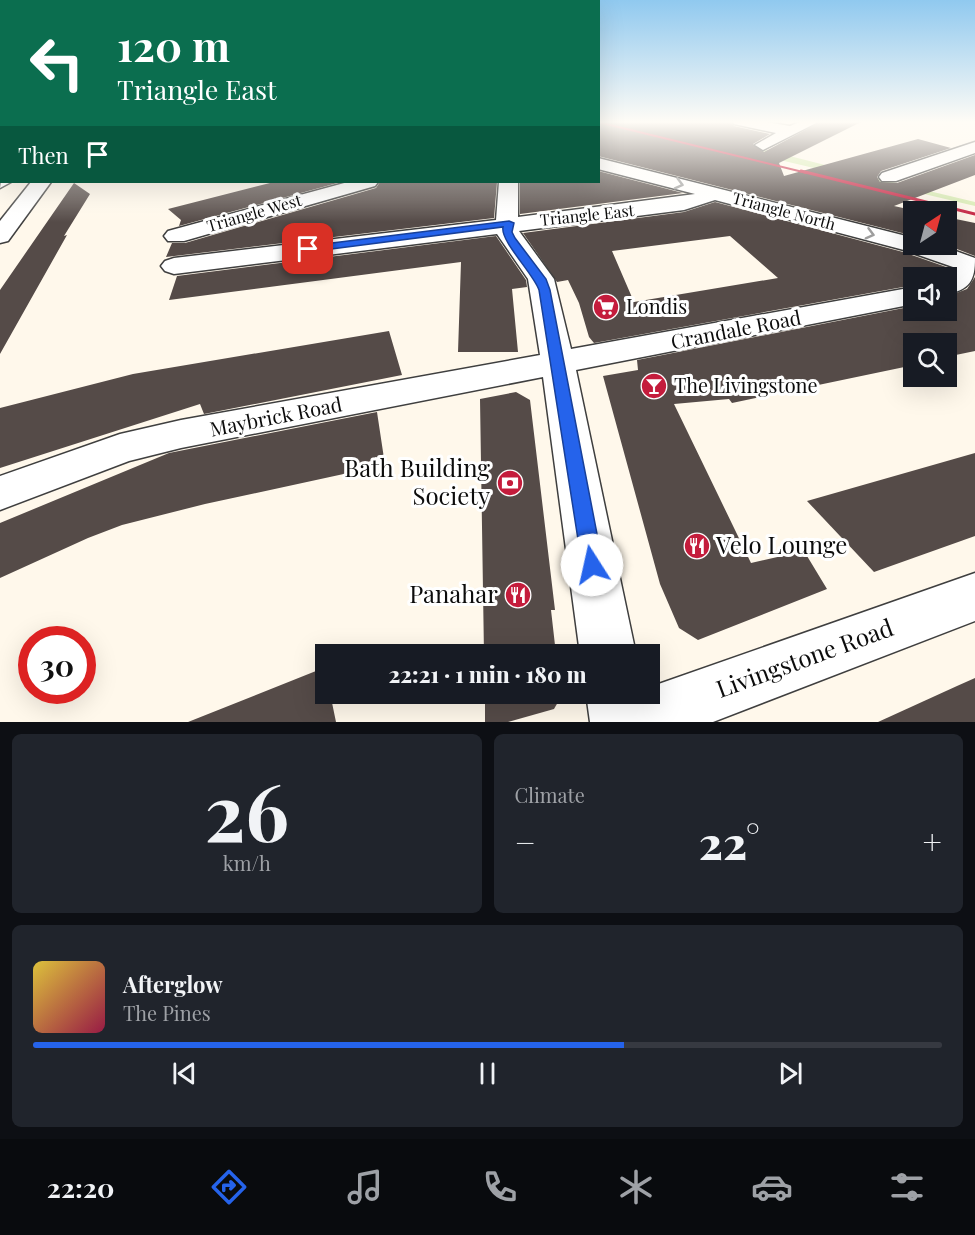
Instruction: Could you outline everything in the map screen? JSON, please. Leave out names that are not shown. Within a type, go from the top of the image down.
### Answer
[{"type":"street","points":[[889,177],[953,155]]},
{"type":"street","name":"Triangle North","points":[[600,164],[913,245],[971,265]]},
{"type":"street","points":[[0,236],[40,183]]},
{"type":"street","name":"Triangle West","points":[[176,236],[364,183]]},
{"type":"street","points":[[508,183],[509,223],[507,232],[541,279],[545,290],[606,644]]},
{"type":"street","name":"Triangle East","points":[[174,266],[694,202],[712,193]]},
{"type":"street","points":[[957,282],[971,265]]},
{"type":"street","name":"Crandale Road","points":[[558,364],[903,297]]},
{"type":"street","name":"Maybrick Road","points":[[0,493],[120,450],[181,434],[558,364]]},
{"type":"street","name":"Livingstone Road","points":[[635,722],[975,597]]},
{"type":"street","points":[[617,704],[620,722]]},
{"type":"green space","points":[[757,155],[783,155],[975,202],[975,206]]},
{"type":"building","points":[[600,155],[796,155],[779,163],[784,176],[861,155],[931,155],[881,171],[877,177],[880,182],[897,183],[975,155],[975,175],[894,206],[903,208],[903,233]]},
{"type":"building","points":[[600,172],[683,193],[520,214],[520,183],[600,183]]},
{"type":"building","points":[[74,183],[90,194],[64,236],[67,235],[0,354],[0,290]]},
{"type":"building","points":[[270,183],[337,183],[179,226],[181,220],[168,209]]},
{"type":"building","points":[[379,183],[497,183],[494,218],[166,257],[172,243],[185,243],[376,188]]},
{"type":"building","points":[[715,202],[903,252],[903,255],[912,255],[946,267],[903,267],[903,287],[594,343],[589,337],[579,303],[568,280],[557,282],[523,233],[684,212]],"holes":[[[730,236],[778,278],[634,302],[612,251]]]},
{"type":"building","points":[[957,219],[975,223],[975,256],[957,249]]},
{"type":"building","points":[[496,236],[526,280],[527,287],[512,289],[518,352],[458,352],[461,262],[169,300],[177,276]]},
{"type":"building","points":[[975,277],[975,351],[957,355],[957,333],[903,333],[903,367],[732,403],[729,399],[674,404],[751,563],[804,551],[827,589],[698,640],[679,628],[660,584],[603,376],[638,370],[637,360],[903,308],[903,321],[957,321],[957,293],[967,289]]},
{"type":"building","points":[[389,331],[402,375],[204,414],[200,404],[0,468],[0,408],[133,374]]},
{"type":"building","points":[[516,392],[530,400],[555,610],[551,610],[555,644],[484,644],[480,399]]},
{"type":"building","points":[[377,412],[385,465],[205,504],[122,525],[0,578],[0,523],[169,453]]},
{"type":"building","points":[[975,453],[975,536],[874,572],[807,501]]},
{"type":"building","points":[[315,671],[315,704],[332,704],[336,722],[188,722]]},
{"type":"building","points":[[975,678],[975,722],[878,722],[957,686]]},
{"type":"building","points":[[485,704],[557,704],[554,709],[508,722],[485,722]]},
{"type":"railway","points":[[732,155],[807,173]]},
{"type":"railway","points":[[801,171],[975,214]]},
{"type":"place","name":"Londis","points":[[606,307]]},
{"type":"place","name":"The Livingstone","points":[[654,386]]},
{"type":"place","name":"Bath Building Society","points":[[510,483]]},
{"type":"place","name":"Velo Lounge","points":[[697,546]]},
{"type":"place","name":"Panahar","points":[[518,595]]},
{"type":"route","points":[[308,249],[509,223],[507,232],[510,239],[541,279],[545,290],[592,565]]}]
